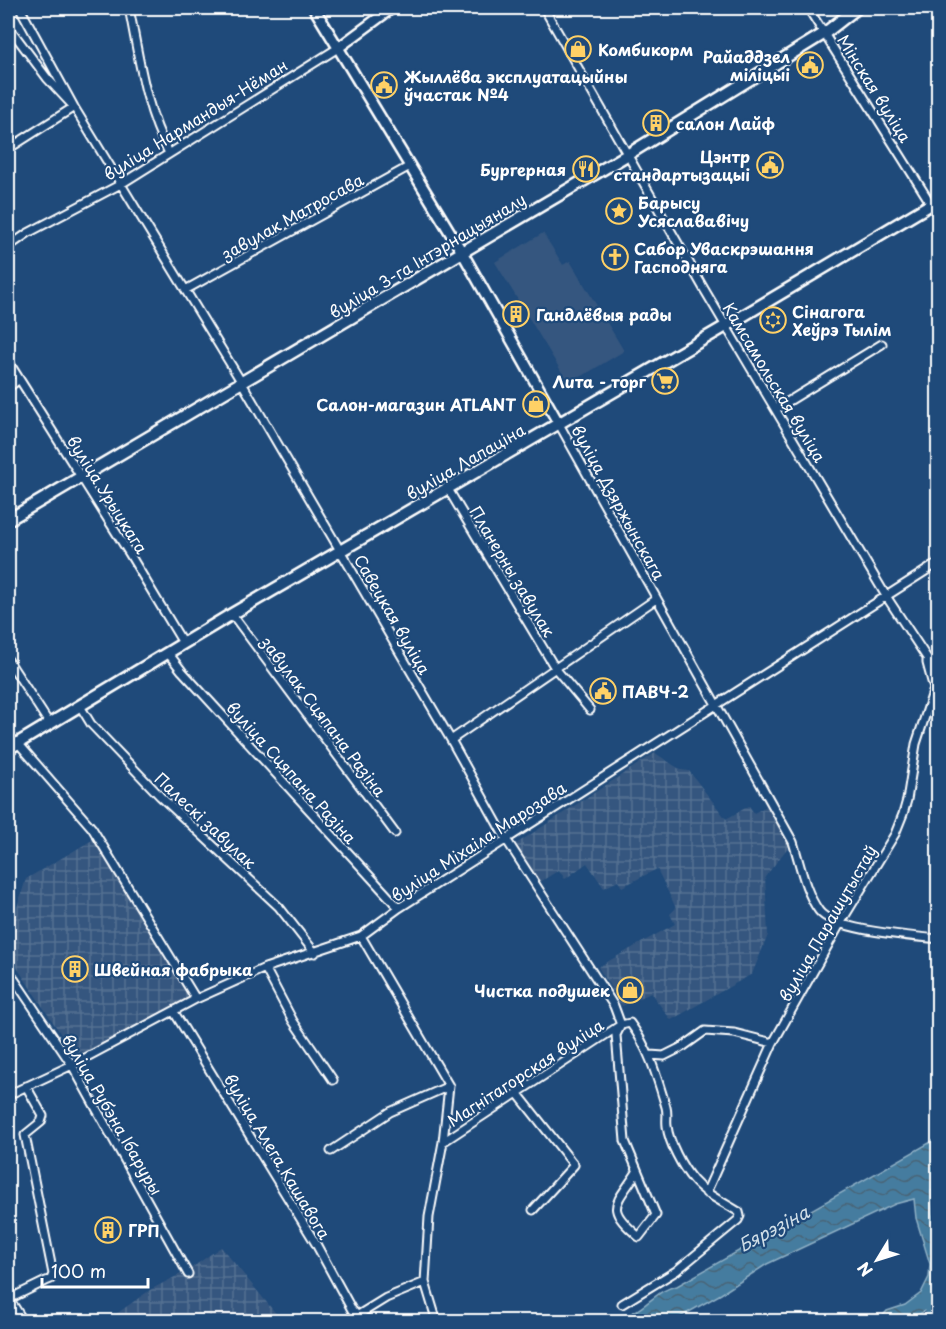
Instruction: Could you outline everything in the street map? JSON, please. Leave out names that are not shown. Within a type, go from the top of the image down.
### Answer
[{"type":"main road","name":"вуліца 3-га Інтэрнацыяналу","points":[[8,520],[627,155],[825,33],[857,8]]},
{"type":"main road","name":"вуліца Лапаціна","points":[[8,749],[232,614],[726,326],[937,206]]},
{"type":"street","name":"Савецкая вуліца","points":[[20,8],[74,107],[242,383],[506,838],[614,1006],[621,1025]]},
{"type":"street","points":[[129,8],[145,87],[157,131],[169,153]]},
{"type":"street","name":"вуліца Дзяржынскага","points":[[314,8],[462,252],[716,704],[793,842],[810,897],[820,913],[840,924],[939,939]]},
{"type":"street","name":"вуліца Нармандыя-Нёман","points":[[8,247],[28,233],[121,184],[338,48],[392,8]]},
{"type":"street","name":"Камсамольская вуліца","points":[[544,8],[726,326],[886,596],[927,658],[939,670]]},
{"type":"street","name":"Мінская вуліца","points":[[808,8],[937,206]]},
{"type":"street","points":[[8,26],[47,78],[74,107],[8,149]]},
{"type":"street","name":"завулак Матросава","points":[[186,289],[410,166]]},
{"type":"street","points":[[776,409],[882,344]]},
{"type":"street","name":"вуліца Урыцкага","points":[[8,361],[183,644]]},
{"type":"street","points":[[8,388],[19,379]]},
{"type":"street","name":"Планерны завулак","points":[[448,489],[555,668],[590,710]]},
{"type":"street","name":"вуліца Міхаіла Марозава","points":[[8,1095],[72,1065],[196,999],[265,968],[361,936],[399,908],[506,838],[939,563]]},
{"type":"street","points":[[451,740],[656,599]]},
{"type":"street","name":"завулак Сцяпана Разіна","points":[[232,614],[395,833]]},
{"type":"street","name":"вуліца Сцяпана Разіна","points":[[168,653],[399,908]]},
{"type":"street","name":"вуліца Парашутыстаў","points":[[706,1193],[773,1043],[840,924],[895,834],[907,800],[915,744],[934,689],[927,658]]},
{"type":"street","points":[[8,660],[49,723]]},
{"type":"street","name":"Палескі завулак","points":[[80,706],[91,724],[160,796],[279,907],[315,953]]},
{"type":"street","points":[[18,742],[92,828],[196,999]]},
{"type":"street","points":[[361,936],[449,1086],[443,1142],[429,1217],[425,1282],[437,1322]]},
{"type":"street","points":[[265,968],[293,1021],[333,1080]]},
{"type":"street","name":"вуліца Рубэна Ібаруры","points":[[8,970],[72,1065],[188,1274]]},
{"type":"street","name":"вуліца Алега Кашавога","points":[[174,1012],[316,1244],[356,1315],[364,1322]]},
{"type":"street","points":[[622,1304],[675,1271],[740,1216],[739,1212],[706,1193],[693,1180],[679,1159],[667,1126],[667,1110],[650,1055],[630,1023],[621,1025],[615,1035],[625,1141],[656,1215],[639,1236],[618,1217],[616,1211],[616,1204],[637,1172]]},
{"type":"street","name":"Магнітагорская вуліца","points":[[443,1142],[621,1025]]},
{"type":"street","points":[[650,1055],[664,1056],[684,1046],[705,1031],[734,1033],[773,1043]]},
{"type":"street","points":[[24,1322],[8,1298],[46,1281],[53,1274],[25,1135],[41,1122],[43,1116],[26,1086]]},
{"type":"street","points":[[331,1151],[390,1112],[449,1086]]},
{"type":"street","points":[[518,1094],[574,1165],[533,1210]]},
{"type":"street","points":[[347,1322],[386,1298],[425,1282]]},
{"type":"shaded area","points":[[543,233],[563,265],[570,261],[624,351],[569,384],[495,262]]},
{"type":"shaded area","points":[[655,753],[681,770],[689,771],[726,819],[749,806],[754,813],[767,806],[789,846],[765,877],[768,935],[752,974],[671,1020],[651,993],[622,1006],[598,967],[675,924],[670,914],[676,908],[657,869],[622,887],[618,881],[604,888],[587,863],[565,879],[559,870],[540,882],[516,844]]},
{"type":"shaded area","points":[[94,839],[102,847],[191,997],[81,1057],[74,1054],[8,954],[8,936],[26,879]]},
{"type":"shaded area","points":[[221,1247],[282,1321],[105,1322],[150,1290],[190,1269]]},
{"type":"water","points":[[938,1138],[938,1186],[931,1191],[932,1214],[938,1244],[938,1299],[908,1321],[878,1321],[887,1311],[905,1305],[921,1293],[929,1277],[930,1264],[916,1218],[914,1199],[895,1204],[767,1264],[721,1294],[673,1321],[616,1321],[638,1310],[664,1290],[677,1286]]},
{"type":"waterway","points":[[927,1299],[937,1322]]},
{"type":"place","name":"Комбикорм","points":[[578,49]]},
{"type":"place","name":"Райаддзел міліцыі","points":[[810,65]]},
{"type":"place","name":"Жыллёва эксплуатацыйны ўчастак №4","points":[[384,85]]},
{"type":"place","name":"салон Лайф","points":[[656,123]]},
{"type":"place","name":"Цэнтр стандартызацыі","points":[[770,165]]},
{"type":"place","name":"Бургерная","points":[[586,169]]},
{"type":"place","name":"Барысу Усяслававічу","points":[[619,211]]},
{"type":"place","name":"Сабор Уваскрэшання Гасподняга","points":[[615,257]]},
{"type":"place","name":"Гандлёвыя рады","points":[[516,314]]},
{"type":"place","name":"Сінагога Хеўрэ Тылім","points":[[773,320]]},
{"type":"place","name":"Лита - торг","points":[[665,381]]},
{"type":"place","name":"Салон-магазин ATLANT","points":[[536,404]]},
{"type":"place","name":"ПАВЧ-2","points":[[603,691]]},
{"type":"place","name":"Швейная фабрыка","points":[[75,969]]},
{"type":"place","name":"Чистка подушек","points":[[630,990]]},
{"type":"place","name":"ГРП","points":[[108,1230]]},
{"type":"water label","name":"Бярэзіна","points":[[773,1228]]}]
